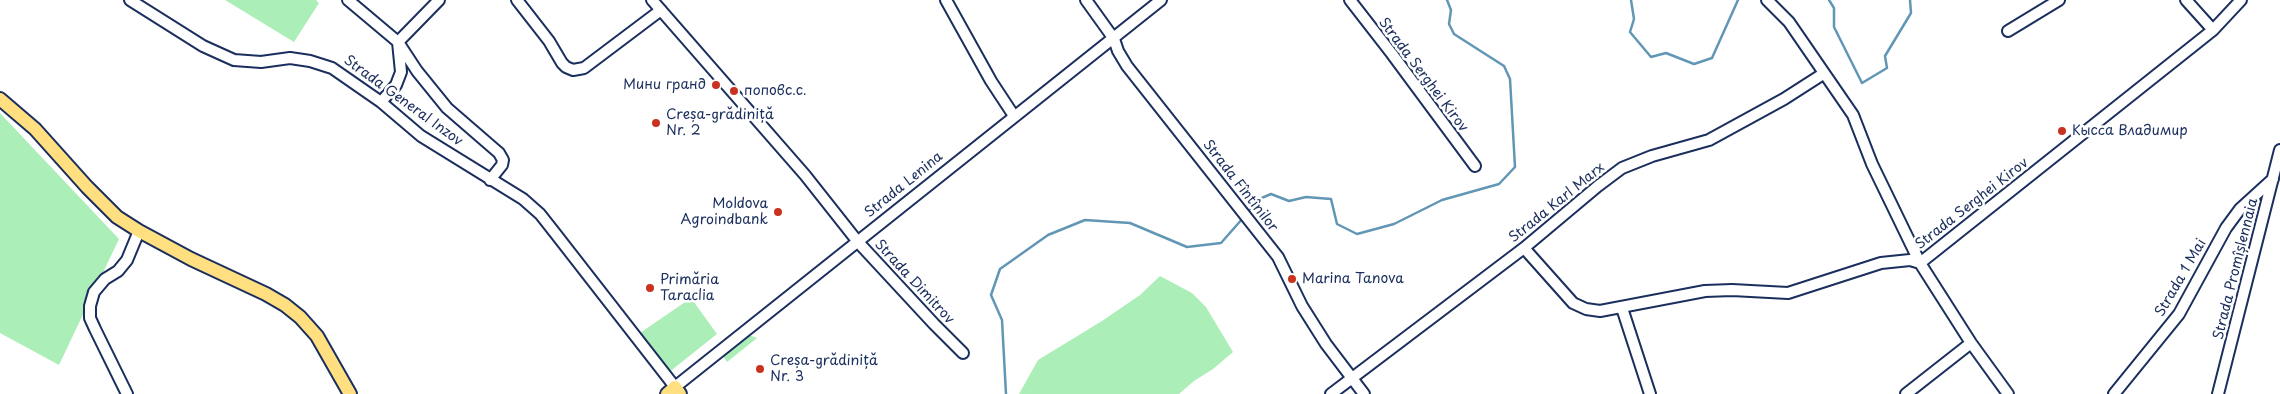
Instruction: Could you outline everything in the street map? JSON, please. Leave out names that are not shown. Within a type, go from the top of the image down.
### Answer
[{"type":"main road","points":[[0,99],[49,143],[103,204],[139,231],[285,305],[300,317],[317,336],[350,394]]},
{"type":"street","name":"Strada General Inzov","points":[[130,0],[203,46],[234,60],[261,62],[290,58],[310,61],[332,68],[382,102],[421,136],[523,200],[540,214],[674,392]]},
{"type":"street","name":"Strada General Inzov","points":[[348,0],[398,42],[417,71],[447,108],[499,153],[503,160],[502,165],[490,180]]},
{"type":"street","points":[[382,102],[396,85],[401,72],[398,42],[439,0]]},
{"type":"street","points":[[518,0],[566,67],[574,70],[584,68],[661,10]]},
{"type":"street","name":"Strada Dimitrov","points":[[652,0],[805,175],[858,242],[934,324],[963,352]]},
{"type":"street","points":[[946,0],[991,82],[1014,116]]},
{"type":"street","name":"Strada Fîntînilor","points":[[1086,0],[1114,39],[1118,51],[1127,66],[1278,257],[1302,306],[1326,344],[1364,394]]},
{"type":"street","name":"Strada Lenina","points":[[674,392],[1014,116],[1114,39],[1161,0]]},
{"type":"street","name":"Strada Serghei Kirov","points":[[1350,0],[1475,166]]},
{"type":"street","points":[[1767,0],[1789,22],[1853,115],[1872,164],[1920,263],[1971,343],[2008,394]]},
{"type":"street","points":[[2008,31],[2059,0]]},
{"type":"street","points":[[2186,0],[2213,30]]},
{"type":"street","name":"Strada Serghei Kirov","points":[[1524,248],[1573,303],[1586,309],[1600,311],[1705,292],[1732,290],[1788,292],[1881,263],[1910,260],[1920,263],[2213,30],[2241,0]]},
{"type":"street","name":"Strada Karl Marx","points":[[1331,394],[1524,248],[1622,168],[1652,156],[1709,140],[1784,100],[1823,74]]},
{"type":"street","name":"Strada Promîșlennaia","points":[[2218,394],[2280,150]]},
{"type":"street","name":"Strada 1 Mai","points":[[2114,394],[2179,314],[2226,228],[2240,209],[2273,179]]},
{"type":"street","points":[[127,394],[90,318],[90,306],[94,292],[105,279],[118,271],[126,260],[139,231]]},
{"type":"street","points":[[1622,308],[1650,394]]},
{"type":"street","points":[[1906,394],[1971,343]]},
{"type":"green space","points":[[225,0],[316,0],[319,3],[294,42]]},
{"type":"green space","points":[[0,113],[119,239],[59,365],[0,333]]},
{"type":"green space","points":[[1160,276],[1192,293],[1206,307],[1233,352],[1179,394],[1019,394],[1038,360],[1102,321],[1140,295]]},
{"type":"green space","points":[[691,298],[717,334],[668,373],[640,333]]},
{"type":"green space","points":[[749,335],[757,338],[727,362],[723,356]]},
{"type":"waterway","points":[[1247,213],[1257,200],[1271,194],[1289,201],[1306,197],[1331,199],[1337,224],[1357,234],[1394,224],[1442,200],[1499,184],[1515,167],[1510,79],[1504,66],[1454,34],[1449,24],[1451,10],[1447,0]]},
{"type":"waterway","points":[[1631,0],[1634,19],[1630,32],[1651,57],[1666,53],[1694,64],[1712,58],[1738,0]]},
{"type":"waterway","points":[[1829,0],[1834,8],[1834,27],[1862,83],[1887,68],[1885,56],[1911,13],[1910,0]]},
{"type":"waterway","points":[[1006,394],[1002,320],[991,295],[1000,269],[1048,235],[1085,220],[1130,223],[1187,247],[1221,243],[1243,218]]},
{"type":"place","name":"Мини гранд","points":[[716,85]]},
{"type":"place","name":"поповс.с.","points":[[734,91]]},
{"type":"place","name":"Creșa-grădiniță Nr. 2","points":[[656,123]]},
{"type":"place","name":"Кысса Владимир","points":[[2062,131]]},
{"type":"place","name":"Moldova Agroindbank","points":[[778,212]]},
{"type":"place","name":"Marina Tanova","points":[[1292,279]]},
{"type":"place","name":"Primăria Taraclia","points":[[650,288]]},
{"type":"place","name":"Creșa-grădiniță Nr. 3","points":[[760,369]]}]
